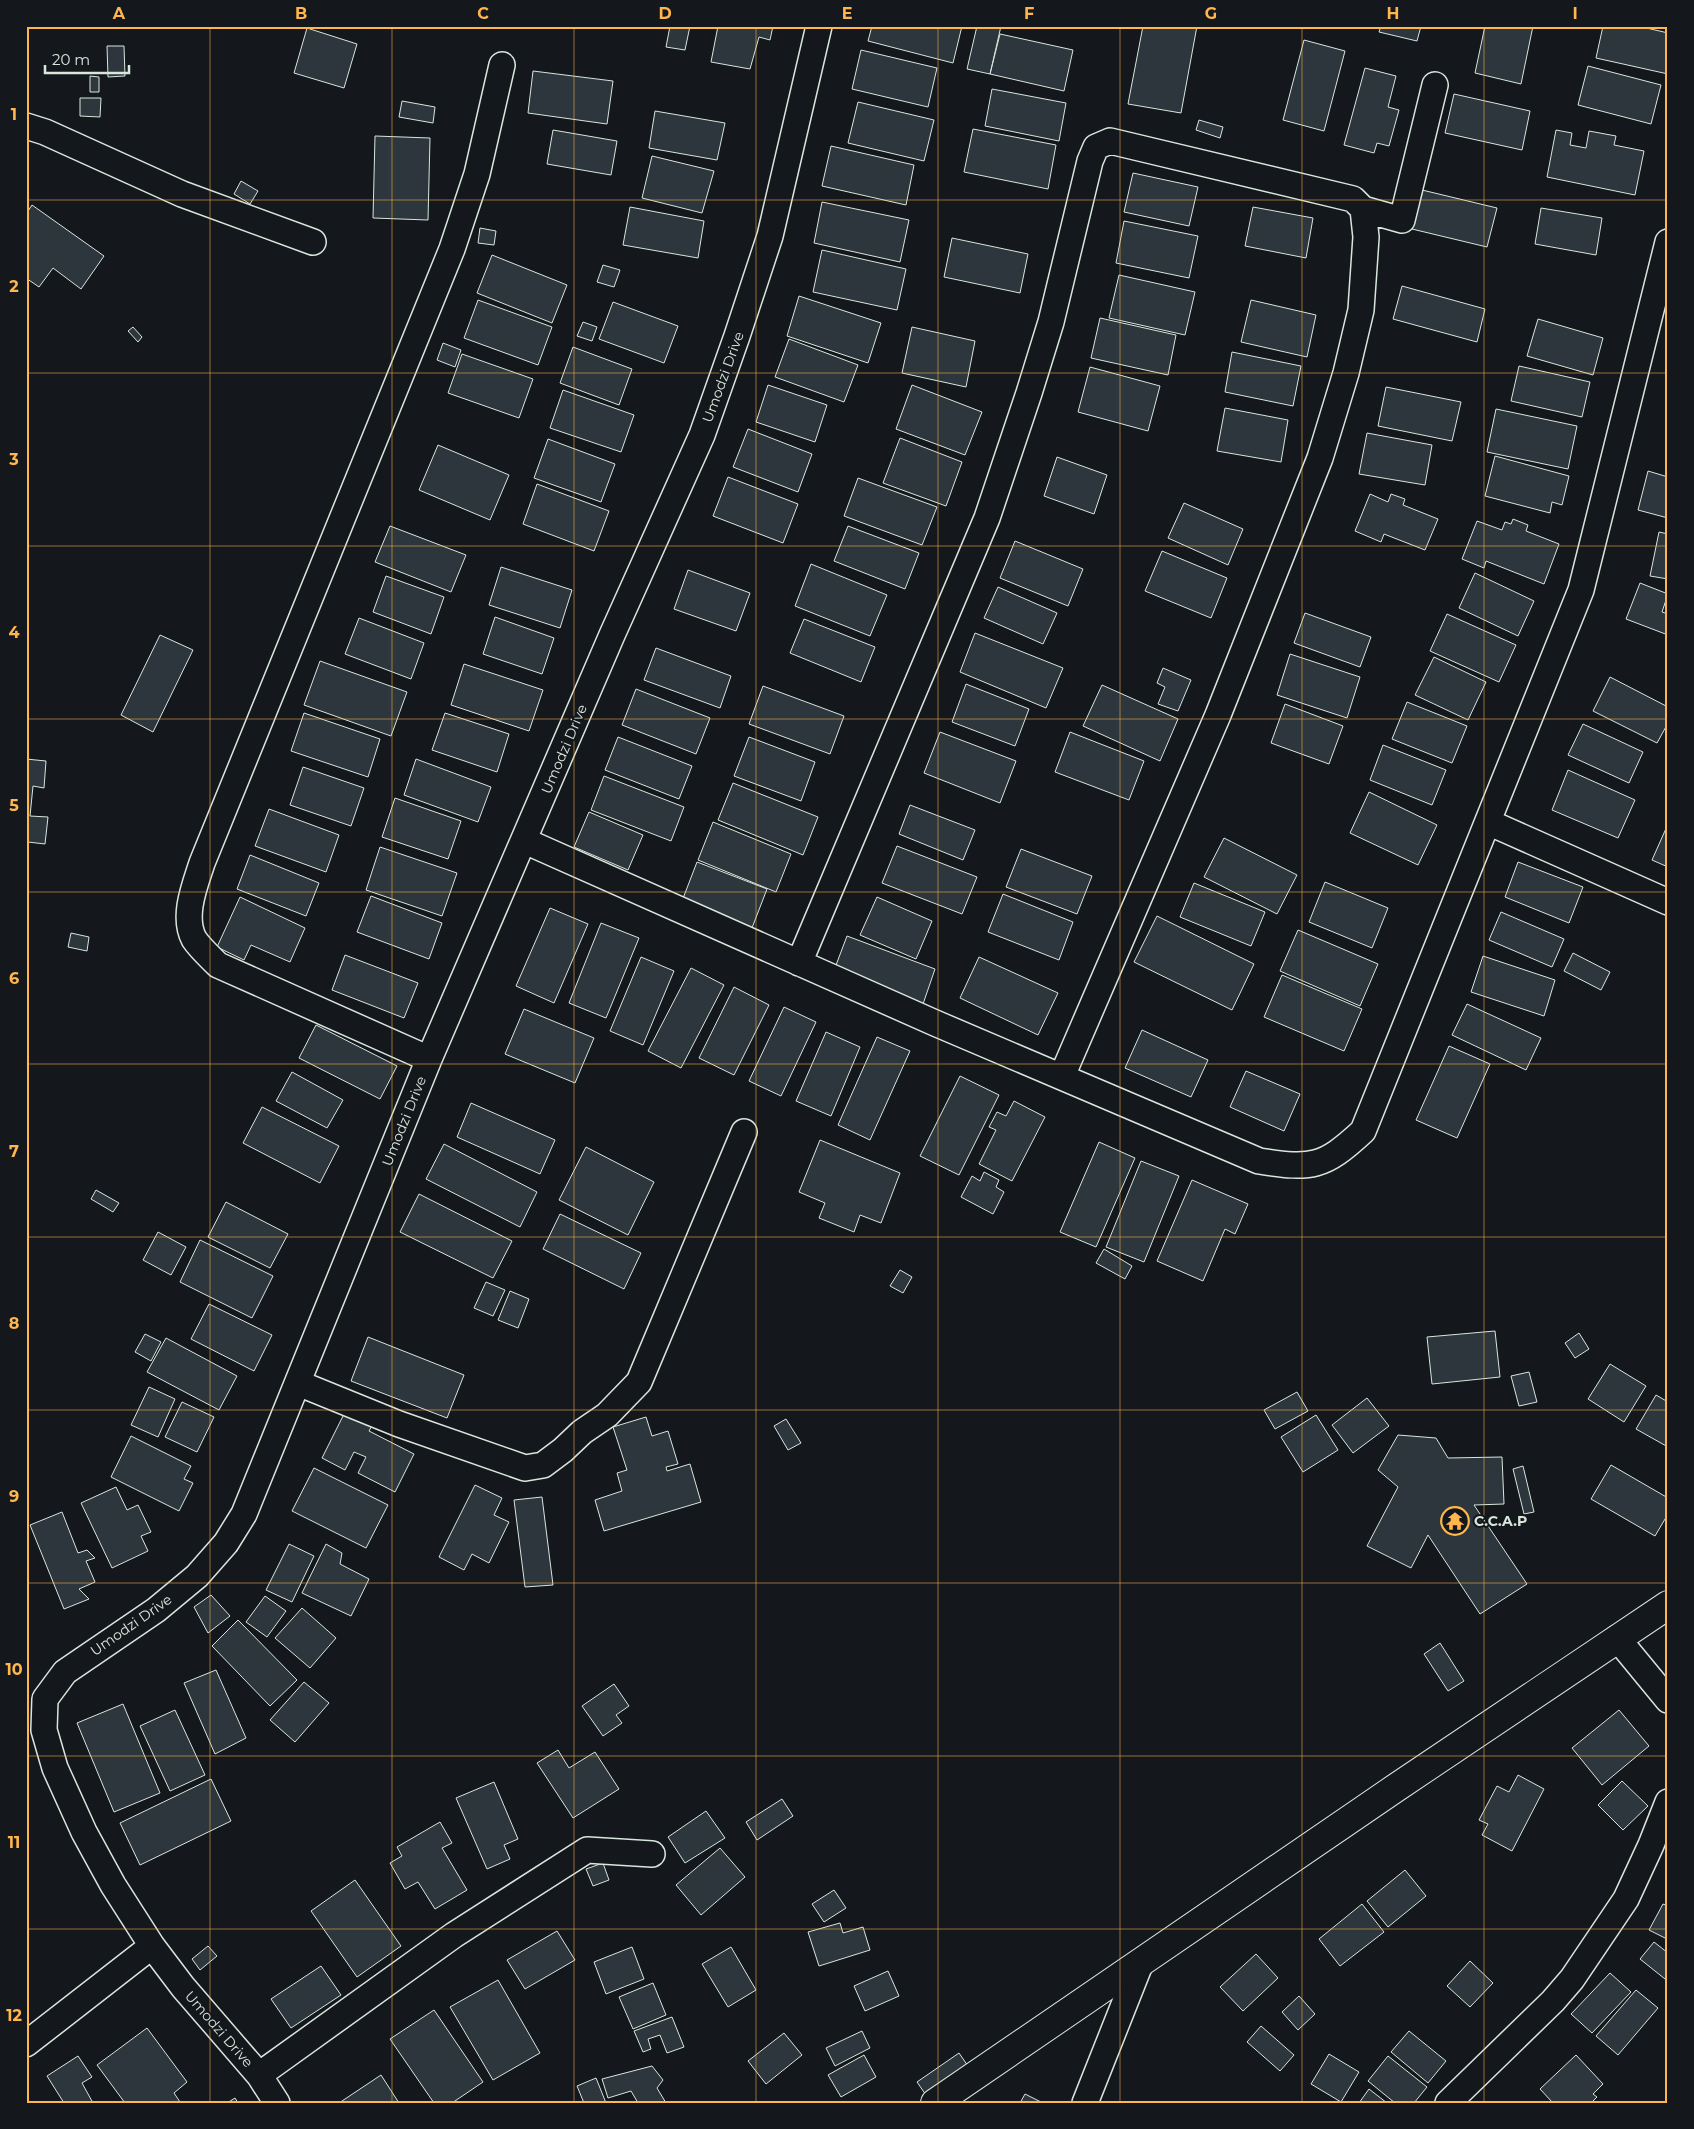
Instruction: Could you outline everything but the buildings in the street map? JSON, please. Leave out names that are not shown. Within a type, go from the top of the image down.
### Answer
[{"type":"street","name":"Umodzi Drive","points":[[276,2103],[259,2075],[183,1987],[152,1946],[113,1885],[84,1832],[55,1768],[44,1730],[45,1699],[65,1672],[156,1610],[196,1576],[226,1543],[244,1514],[429,1059],[612,635],[702,435],[770,236],[820,26]]},
{"type":"street","points":[[429,1059],[218,966],[194,938],[190,919],[191,894],[205,854],[452,249],[477,174],[502,65]]},
{"type":"street","points":[[799,963],[987,518],[1051,322],[1090,161],[1096,147],[1110,141],[1353,199],[1363,209],[1402,220],[1435,85]]},
{"type":"street","points":[[26,126],[45,132],[182,194],[313,242]]},
{"type":"street","points":[[1062,1076],[1218,715],[1320,458],[1346,373],[1361,310],[1366,237],[1363,209]]},
{"type":"street","points":[[524,842],[799,963],[1259,1161],[1295,1167],[1320,1163],[1341,1151],[1363,1130],[1580,590],[1668,242]]},
{"type":"street","points":[[1488,822],[1668,902]]},
{"type":"street","points":[[298,1384],[407,1427],[525,1468],[543,1465],[607,1415],[639,1382],[744,1132]]},
{"type":"street","points":[[935,2103],[1668,1605]]},
{"type":"street","points":[[1617,1638],[1668,1700]]},
{"type":"street","points":[[1448,2103],[1553,2001],[1572,1979],[1626,1899],[1668,1802]]},
{"type":"street","points":[[259,2075],[454,1935],[587,1850],[652,1854]]},
{"type":"street","points":[[26,2044],[152,1946]]},
{"type":"street","points":[[1085,2103],[1141,1962]]},
{"type":"place","name":"C.C.A.P","points":[[1455,1521]]}]
